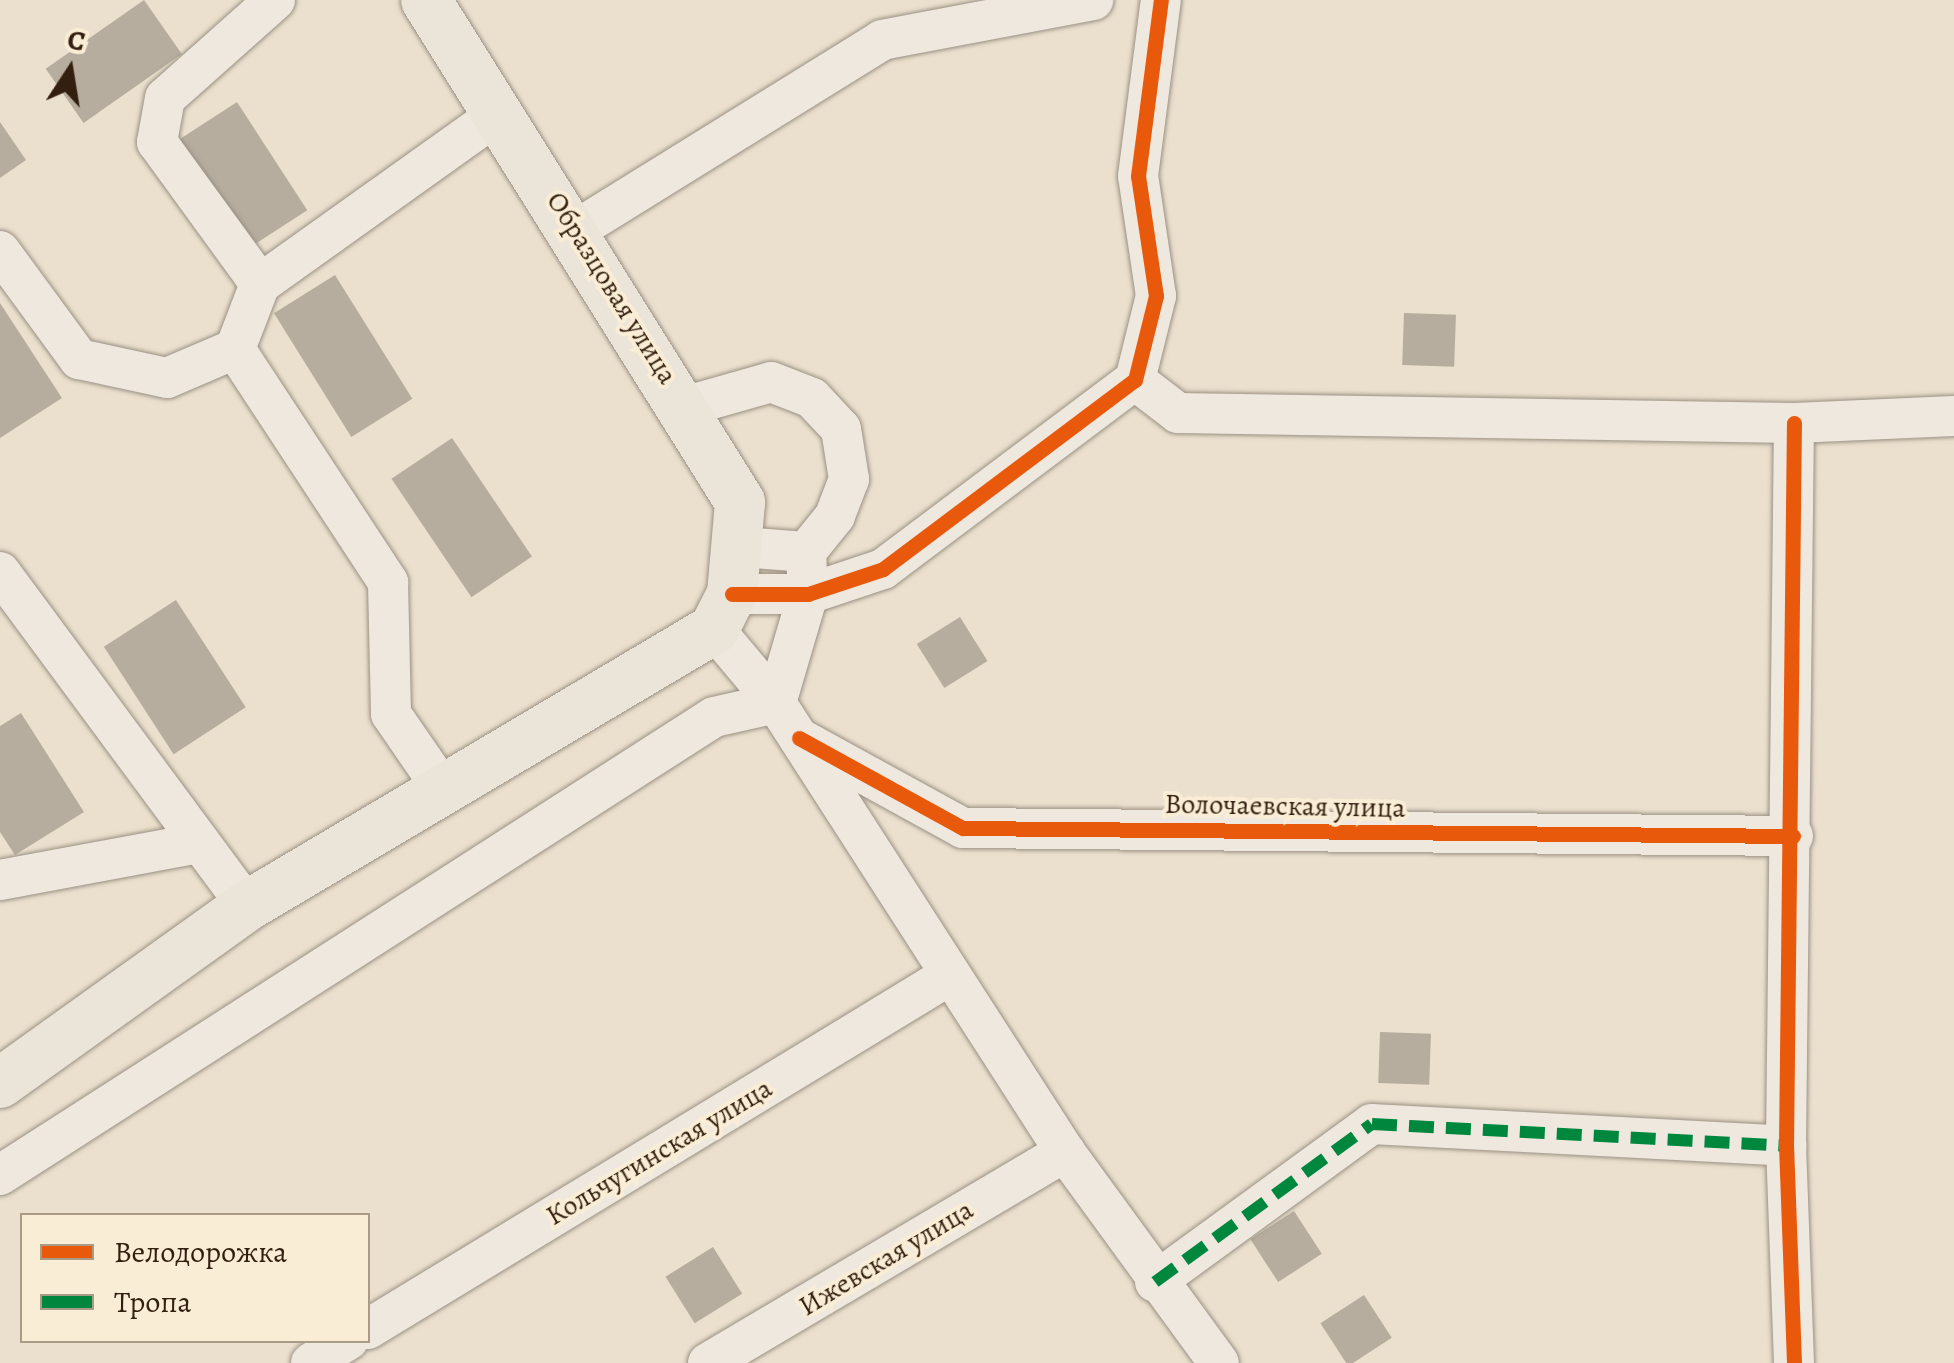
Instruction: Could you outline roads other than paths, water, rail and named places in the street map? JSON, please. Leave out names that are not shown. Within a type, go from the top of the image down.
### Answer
[{"type":"main road","name":"Образцовая улица","points":[[426,0],[687,406],[740,502],[729,590]]},
{"type":"main road","points":[[0,1084],[246,906],[440,785],[729,590]]},
{"type":"street","points":[[260,284],[157,142],[165,98],[275,0]]},
{"type":"street","points":[[576,230],[882,40],[1093,0]]},
{"type":"street","points":[[729,590],[808,594],[883,569],[1135,380],[1156,296],[1138,176],[1161,0]]},
{"type":"street","points":[[0,251],[79,359],[168,378],[235,349],[260,284],[500,112]]},
{"type":"street","points":[[235,349],[388,582],[391,714],[440,785]]},
{"type":"street","points":[[1135,380],[1178,413],[1794,423],[1954,416]]},
{"type":"street","points":[[687,406],[771,382],[812,398],[840,429],[848,478],[835,516],[806,552],[729,590]]},
{"type":"street","points":[[1794,423],[1793,836],[1786,1146],[1794,1363]]},
{"type":"street","points":[[776,703],[808,594],[806,552]]},
{"type":"street","points":[[0,572],[246,906]]},
{"type":"street","points":[[729,590],[776,703],[1065,1152],[1215,1362]]},
{"type":"street","points":[[0,1175],[714,717],[776,703]]},
{"type":"street","name":"Волочаевская улица","points":[[799,738],[963,828],[1793,836]]},
{"type":"street","points":[[0,880],[199,843]]},
{"type":"street","name":"Кольчугинская улица","points":[[370,1328],[950,975]]},
{"type":"street","points":[[1155,1282],[1372,1124],[1786,1146]]},
{"type":"street","name":"Ижевская улица","points":[[708,1363],[1065,1152]]},
{"type":"street","points":[[311,1363],[343,1343]]}]
